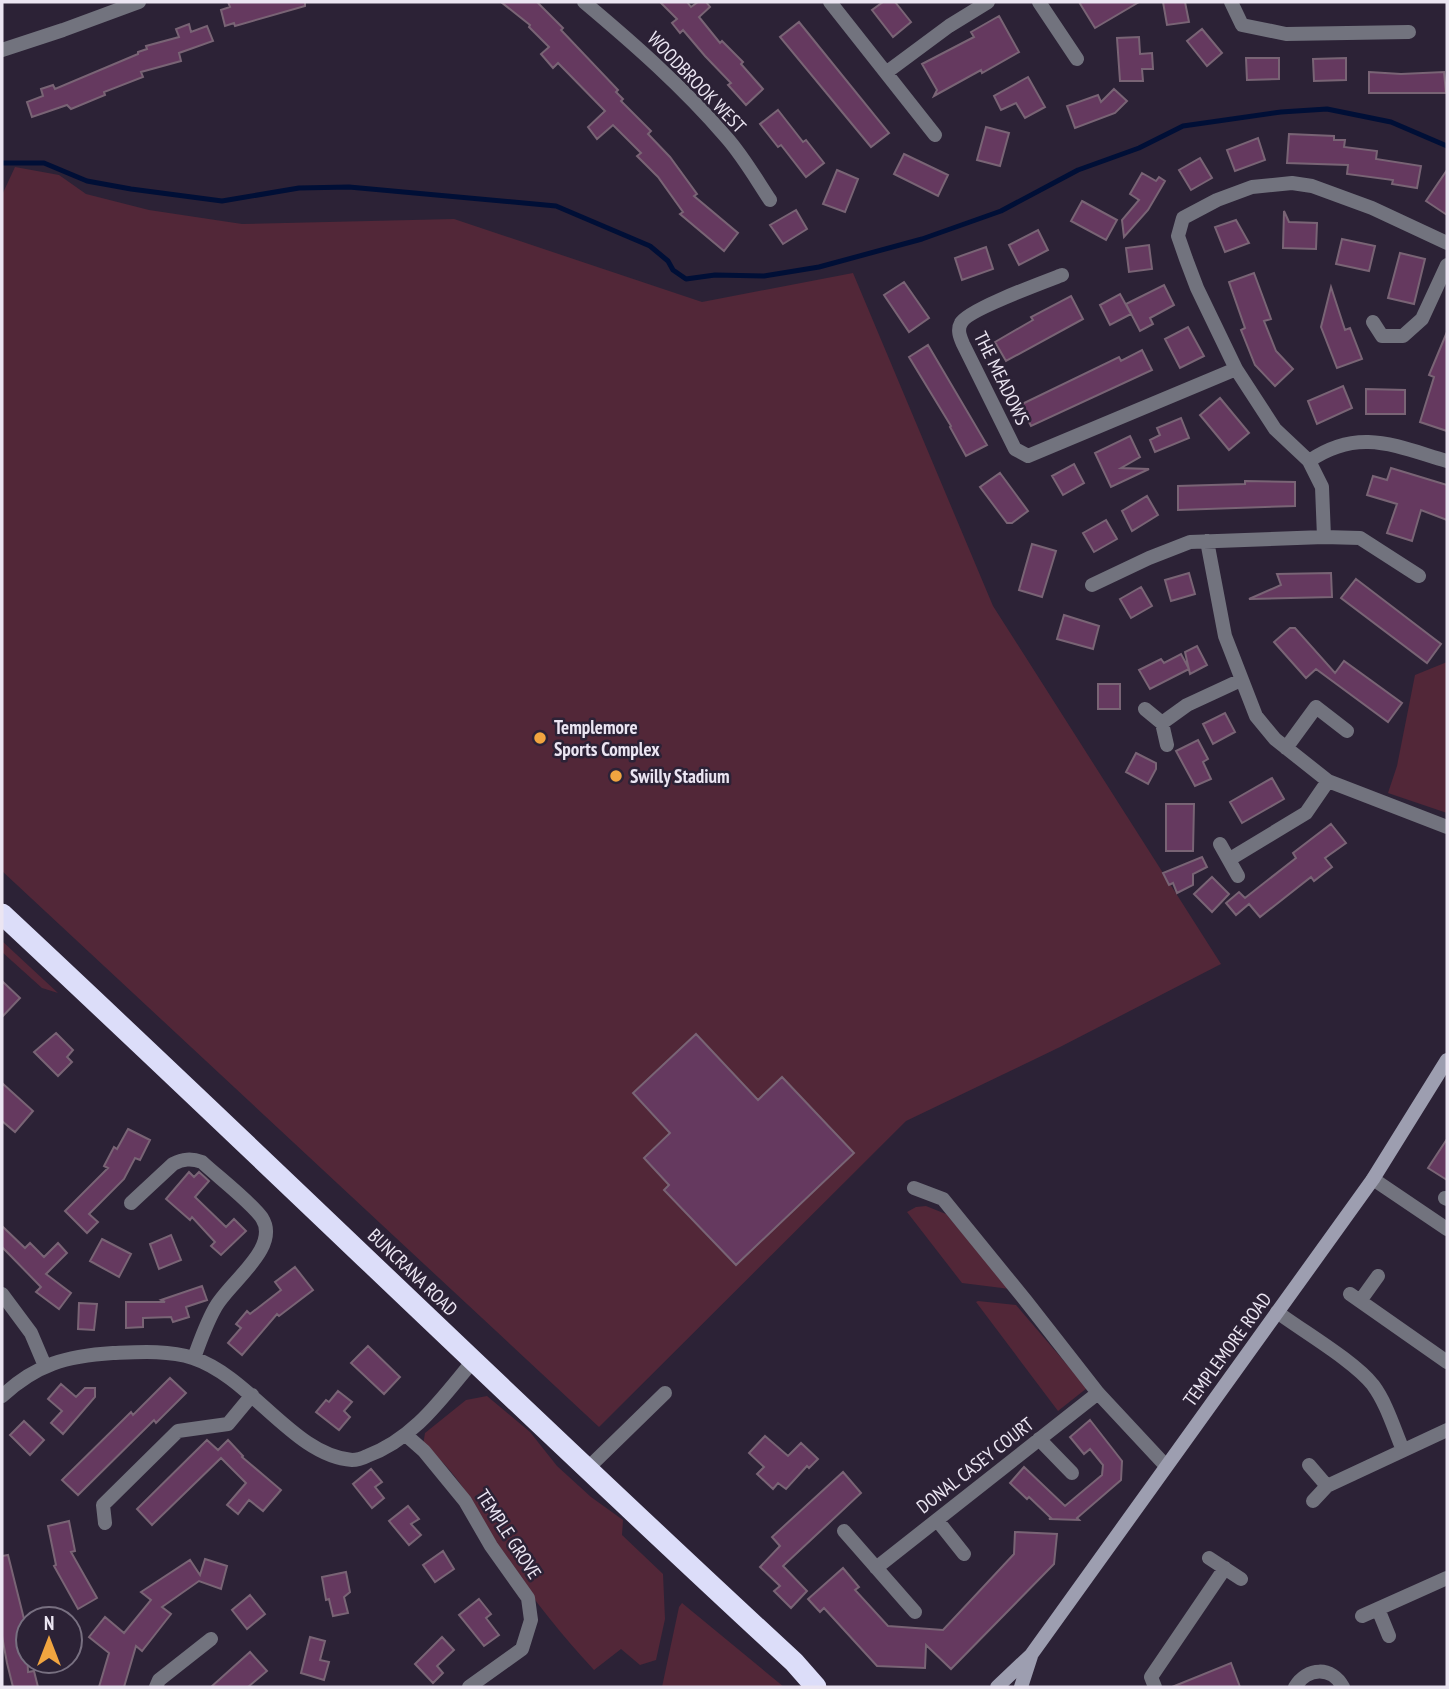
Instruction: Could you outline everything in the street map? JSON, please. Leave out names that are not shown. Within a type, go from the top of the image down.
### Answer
[{"type":"highway","name":"BUNCRANA ROAD","points":[[2,914],[162,1063],[586,1470],[794,1662],[816,1687]]},
{"type":"highway","name":"BUNCRANA ROAD","points":[[794,1662],[833,1687]]},
{"type":"main road","name":"TEMPLEMORE ROAD","points":[[997,1687],[1031,1655],[1373,1179],[1447,1060]]},
{"type":"main road","name":"TEMPLEMORE ROAD","points":[[1021,1687],[1031,1655]]},
{"type":"street","points":[[2,50],[139,2]]},
{"type":"street","name":"WOODBROOK WEST","points":[[584,2],[630,40],[691,98],[728,139],[770,200]]},
{"type":"street","points":[[830,2],[935,135]]},
{"type":"street","points":[[887,72],[949,26],[988,2]]},
{"type":"street","points":[[1039,2],[1077,59]]},
{"type":"street","points":[[1231,2],[1242,25],[1286,34],[1409,32]]},
{"type":"street","points":[[1324,537],[1322,487],[1309,461],[1275,429],[1236,369],[1196,288],[1185,259],[1178,236],[1183,218],[1217,200],[1252,187],[1292,183],[1312,186],[1372,208],[1447,243]]},
{"type":"street","points":[[1373,322],[1382,336],[1403,335],[1422,319],[1447,265]]},
{"type":"street","name":"THE MEADOWS","points":[[1062,275],[976,311],[962,320],[958,330],[962,344],[1015,449],[1028,456],[1236,369]]},
{"type":"street","points":[[1309,461],[1322,452],[1360,441],[1384,443],[1447,461]]},
{"type":"street","points":[[1092,585],[1190,542],[1324,537],[1360,538],[1419,576]]},
{"type":"street","points":[[1207,541],[1225,636],[1256,716],[1275,739],[1328,781],[1447,827]]},
{"type":"street","points":[[1163,723],[1188,705],[1241,680]]},
{"type":"street","points":[[1286,748],[1316,707],[1347,731]]},
{"type":"street","points":[[1145,709],[1163,723],[1167,745]]},
{"type":"street","points":[[1230,859],[1306,813],[1328,781]]},
{"type":"street","points":[[1220,844],[1238,876]]},
{"type":"street","points":[[131,1203],[173,1164],[187,1159],[195,1160],[202,1162],[258,1212],[265,1225],[267,1235],[264,1247],[215,1307],[194,1358]]},
{"type":"street","points":[[1373,1179],[1447,1229]]},
{"type":"street","points":[[914,1188],[943,1199],[1098,1393],[1166,1466]]},
{"type":"street","points":[[1378,1276],[1355,1298],[1447,1362]]},
{"type":"street","points":[[2,1294],[31,1333],[45,1366]]},
{"type":"street","points":[[1277,1312],[1360,1371],[1372,1384],[1380,1395],[1403,1450]]},
{"type":"street","points":[[2,1396],[29,1374],[69,1359],[119,1353],[167,1353],[194,1358],[218,1369],[319,1452],[354,1461],[381,1451],[407,1436],[473,1361]]},
{"type":"street","points":[[586,1470],[665,1393]]},
{"type":"street","name":"DONAL CASEY COURT","points":[[876,1568],[1098,1393]]},
{"type":"street","points":[[105,1523],[103,1505],[178,1431],[228,1424],[252,1395]]},
{"type":"street","points":[[1313,1501],[1327,1486],[1447,1430]]},
{"type":"street","name":"TEMPLE GROVE","points":[[407,1436],[424,1451],[465,1501],[491,1546],[528,1598],[531,1620],[522,1649],[469,1687]]},
{"type":"street","points":[[1039,1439],[1072,1473]]},
{"type":"street","points":[[1309,1465],[1327,1486]]},
{"type":"street","points":[[937,1520],[964,1554]]},
{"type":"street","points":[[844,1531],[915,1612]]},
{"type":"street","points":[[1209,1558],[1241,1579]]},
{"type":"street","points":[[1155,1687],[1151,1677],[1225,1568]]},
{"type":"street","points":[[1362,1616],[1447,1578]]},
{"type":"street","points":[[1378,1609],[1389,1636]]},
{"type":"street","points":[[156,1687],[159,1680],[211,1639]]},
{"type":"street","points":[[1295,1687],[1302,1678],[1318,1671],[1336,1677],[1343,1687]]},
{"type":"shaded area","name":"Templemore Sports Complex","points":[[15,167],[59,175],[86,194],[149,210],[242,224],[454,219],[702,302],[853,273],[993,606],[1221,964],[1060,1047],[906,1121],[599,1427],[2,871],[2,195]]},
{"type":"shaded area","points":[[1447,662],[1447,813],[1388,793],[1397,766],[1415,675]]},
{"type":"shaded area","points":[[2,941],[58,993],[42,988],[2,952]]},
{"type":"shaded area","points":[[926,1206],[946,1214],[1010,1289],[962,1283],[907,1212]]},
{"type":"shaded area","points":[[976,1302],[1016,1305],[1087,1388],[1058,1411]]},
{"type":"shaded area","points":[[487,1396],[530,1432],[557,1466],[591,1497],[623,1520],[622,1535],[663,1574],[665,1619],[656,1660],[640,1665],[621,1649],[594,1670],[525,1586],[460,1483],[423,1445],[425,1433],[466,1400]]},
{"type":"shaded area","points":[[682,1603],[784,1687],[662,1687]]},
{"type":"building","points":[[228,2],[305,2],[305,6],[235,26],[234,23],[225,26],[221,10],[230,7]]},
{"type":"building","points":[[501,2],[537,2],[563,28],[561,30],[618,90],[616,92],[623,99],[621,101],[651,131],[648,134],[670,157],[697,194],[694,196],[738,233],[724,251],[680,214],[683,212],[658,177],[637,156],[641,153],[613,125],[597,139],[588,127],[605,111],[558,63],[553,68],[541,54],[549,47],[530,25]]},
{"type":"building","points":[[660,2],[687,2],[691,7],[698,2],[706,2],[710,7],[699,17],[720,43],[722,41],[743,62],[741,64],[763,89],[746,105],[728,85],[731,83],[683,30],[680,33],[672,23],[677,19]]},
{"type":"building","points":[[883,2],[895,2],[911,22],[893,37],[872,10]]},
{"type":"building","points":[[1079,2],[1139,2],[1095,28]]},
{"type":"building","points":[[1163,2],[1185,2],[1189,22],[1167,25]]},
{"type":"building","points":[[999,16],[1019,52],[934,96],[937,90],[922,64],[974,37],[971,32]]},
{"type":"building","points":[[799,22],[889,133],[871,147],[780,37]]},
{"type":"building","points":[[189,24],[191,32],[207,26],[213,41],[179,53],[181,61],[141,72],[143,77],[104,92],[105,95],[71,109],[67,105],[32,117],[27,102],[43,96],[41,89],[53,85],[55,89],[138,54],[147,49],[146,46],[179,37],[176,29]]},
{"type":"building","points":[[1202,29],[1222,53],[1207,66],[1187,41]]},
{"type":"building","points":[[1139,37],[1140,54],[1152,53],[1153,69],[1142,69],[1143,81],[1120,81],[1117,38]]},
{"type":"building","points":[[1246,58],[1279,58],[1279,79],[1247,80]]},
{"type":"building","points":[[1346,58],[1346,80],[1314,81],[1313,59]]},
{"type":"building","points":[[1369,72],[1444,72],[1446,93],[1369,93]]},
{"type":"building","points":[[1028,77],[1045,107],[1025,118],[1016,103],[1001,110],[994,96]]},
{"type":"building","points":[[1114,89],[1127,101],[1115,113],[1075,128],[1067,106],[1098,95],[1101,102]]},
{"type":"building","points":[[778,110],[824,163],[806,177],[760,124]]},
{"type":"building","points":[[986,127],[1009,133],[1000,166],[977,160]]},
{"type":"building","points":[[1289,134],[1334,136],[1334,140],[1345,140],[1344,147],[1377,151],[1376,159],[1421,166],[1417,188],[1392,184],[1393,180],[1347,174],[1348,165],[1287,163]]},
{"type":"building","points":[[1258,138],[1265,160],[1235,171],[1227,150]]},
{"type":"building","points":[[904,154],[948,175],[938,196],[894,174]]},
{"type":"building","points":[[1200,158],[1212,178],[1191,190],[1179,170]]},
{"type":"building","points":[[837,170],[858,179],[845,212],[823,204]]},
{"type":"building","points":[[1447,170],[1447,215],[1426,201]]},
{"type":"building","points":[[1142,173],[1156,181],[1159,177],[1165,181],[1148,210],[1124,237],[1122,220],[1139,200],[1130,194]]},
{"type":"building","points":[[1082,201],[1117,220],[1106,240],[1071,221]]},
{"type":"building","points":[[796,210],[807,229],[783,244],[770,225]]},
{"type":"building","points":[[1284,211],[1289,222],[1317,223],[1316,249],[1283,248]]},
{"type":"building","points":[[1236,220],[1249,243],[1225,252],[1215,227]]},
{"type":"building","points":[[1038,230],[1048,250],[1019,265],[1009,245]]},
{"type":"building","points":[[1342,239],[1375,246],[1369,271],[1336,264]]},
{"type":"building","points":[[1149,245],[1152,269],[1129,272],[1126,248]]},
{"type":"building","points":[[986,247],[993,269],[962,280],[955,258]]},
{"type":"building","points":[[1400,253],[1425,259],[1414,304],[1388,298]]},
{"type":"building","points":[[1254,273],[1271,319],[1264,321],[1276,351],[1293,369],[1275,386],[1255,365],[1241,330],[1245,328],[1229,282]]},
{"type":"building","points":[[904,282],[929,318],[909,332],[884,295]]},
{"type":"building","points":[[1164,285],[1174,305],[1150,318],[1153,324],[1140,331],[1126,304]]},
{"type":"building","points":[[1331,287],[1345,330],[1350,328],[1362,359],[1337,368],[1321,327]]},
{"type":"building","points":[[1120,294],[1131,314],[1110,325],[1100,305]]},
{"type":"building","points":[[1071,296],[1083,319],[1006,361],[995,342],[1033,320],[1031,317]]},
{"type":"building","points":[[1188,327],[1204,356],[1180,368],[1165,339]]},
{"type":"building","points":[[1447,332],[1447,431],[1420,422],[1434,377],[1429,375]]},
{"type":"building","points":[[928,345],[987,445],[966,456],[909,357]]},
{"type":"building","points":[[1142,350],[1152,370],[1031,426],[1020,405],[1119,357],[1121,361]]},
{"type":"building","points":[[1343,386],[1352,408],[1317,424],[1308,401]]},
{"type":"building","points":[[1366,389],[1405,390],[1405,414],[1366,414]]},
{"type":"building","points":[[1220,398],[1249,433],[1229,450],[1200,415]]},
{"type":"building","points":[[1181,418],[1189,438],[1155,452],[1150,440],[1160,435],[1157,428]]},
{"type":"building","points":[[1130,436],[1140,457],[1121,468],[1149,469],[1111,487],[1095,453]]},
{"type":"building","points":[[1074,464],[1084,483],[1063,495],[1052,476]]},
{"type":"building","points":[[1391,468],[1447,485],[1447,520],[1421,510],[1412,541],[1387,533],[1397,504],[1367,495],[1373,476],[1387,480]]},
{"type":"building","points":[[1000,473],[1028,511],[1012,523],[1007,523],[980,487]]},
{"type":"building","points":[[1245,481],[1295,482],[1295,506],[1178,510],[1178,486],[1245,484]]},
{"type":"building","points":[[1147,496],[1158,515],[1132,531],[1122,511]]},
{"type":"building","points":[[1106,520],[1117,539],[1094,552],[1083,533]]},
{"type":"building","points":[[1032,544],[1056,551],[1042,597],[1019,590]]},
{"type":"building","points":[[1189,573],[1195,594],[1171,601],[1165,580]]},
{"type":"building","points":[[1331,573],[1332,597],[1249,599],[1281,585],[1277,574]]},
{"type":"building","points":[[1356,579],[1441,644],[1427,663],[1341,598]]},
{"type":"building","points":[[1141,587],[1152,606],[1131,618],[1120,599]]},
{"type":"building","points":[[1064,615],[1099,626],[1093,649],[1057,639]]},
{"type":"building","points":[[1290,628],[1295,628],[1335,673],[1344,661],[1402,703],[1388,722],[1316,669],[1306,678],[1274,642]]},
{"type":"building","points":[[1197,646],[1207,665],[1190,674],[1185,652]]},
{"type":"building","points":[[1181,654],[1189,669],[1150,689],[1139,670],[1161,659],[1164,663]]},
{"type":"building","points":[[1098,684],[1120,684],[1120,709],[1098,709]]},
{"type":"building","points":[[1225,713],[1235,732],[1213,744],[1203,724]]},
{"type":"building","points":[[1198,740],[1208,759],[1203,762],[1211,779],[1195,786],[1176,751]]},
{"type":"building","points":[[1136,753],[1156,763],[1156,769],[1148,784],[1126,772]]},
{"type":"building","points":[[1272,778],[1284,799],[1242,823],[1230,802]]},
{"type":"building","points":[[1166,804],[1194,804],[1193,851],[1166,851]]},
{"type":"building","points":[[1331,824],[1346,843],[1325,858],[1332,867],[1314,881],[1311,877],[1260,917],[1249,904],[1236,915],[1226,903],[1239,892],[1245,898],[1296,858],[1293,853]]},
{"type":"building","points":[[1202,857],[1207,867],[1193,874],[1193,885],[1177,893],[1173,883],[1169,885],[1163,873]]},
{"type":"building","points":[[1212,877],[1229,894],[1212,912],[1194,894]]},
{"type":"building","points":[[2,981],[20,998],[2,1017]]},
{"type":"building","points":[[56,1033],[73,1050],[67,1057],[72,1062],[58,1076],[34,1052]]},
{"type":"building","points":[[696,1034],[758,1100],[782,1077],[854,1153],[736,1265],[664,1190],[669,1185],[644,1158],[670,1133],[633,1093]]},
{"type":"building","points":[[2,1083],[33,1111],[15,1132],[2,1121]]},
{"type":"building","points":[[128,1129],[150,1140],[140,1160],[135,1158],[124,1179],[89,1214],[98,1222],[87,1233],[65,1211],[108,1168],[104,1166]]},
{"type":"building","points":[[1447,1139],[1447,1180],[1428,1168]]},
{"type":"building","points":[[189,1172],[194,1177],[199,1172],[209,1181],[195,1197],[226,1227],[234,1219],[246,1231],[221,1255],[211,1246],[215,1242],[192,1217],[190,1220],[166,1199]]},
{"type":"building","points":[[2,1226],[25,1248],[30,1243],[44,1257],[58,1243],[67,1253],[46,1274],[71,1293],[59,1309],[36,1292],[41,1287],[2,1247]]},
{"type":"building","points":[[171,1235],[181,1260],[159,1269],[150,1244]]},
{"type":"building","points":[[102,1239],[131,1254],[119,1277],[90,1261]]},
{"type":"building","points":[[295,1267],[313,1290],[279,1316],[277,1314],[242,1355],[228,1343],[241,1328],[236,1324],[247,1311],[250,1314],[281,1290],[275,1282]]},
{"type":"building","points":[[202,1286],[207,1300],[186,1307],[189,1317],[173,1322],[171,1317],[143,1318],[143,1327],[126,1328],[126,1302],[165,1302],[161,1300]]},
{"type":"building","points":[[79,1303],[97,1304],[94,1330],[78,1329]]},
{"type":"building","points":[[368,1346],[400,1377],[384,1394],[351,1363]]},
{"type":"building","points":[[170,1378],[186,1393],[156,1423],[154,1420],[78,1495],[62,1480]]},
{"type":"building","points":[[61,1384],[76,1397],[85,1388],[95,1388],[95,1397],[63,1434],[51,1423],[62,1411],[48,1399]]},
{"type":"building","points":[[338,1391],[352,1402],[344,1411],[350,1417],[339,1430],[316,1412]]},
{"type":"building","points":[[1090,1420],[1122,1461],[1121,1480],[1077,1518],[1079,1520],[1049,1519],[1051,1518],[1029,1497],[1027,1499],[1010,1483],[1024,1467],[1065,1506],[1102,1475],[1103,1465],[1090,1449],[1084,1454],[1070,1437]]},
{"type":"building","points":[[24,1421],[44,1440],[30,1455],[10,1435]]},
{"type":"building","points":[[765,1436],[788,1456],[801,1443],[818,1459],[809,1468],[807,1466],[786,1489],[778,1483],[773,1489],[757,1474],[764,1467],[749,1453]]},
{"type":"building","points":[[207,1440],[218,1450],[228,1440],[242,1457],[281,1490],[263,1511],[249,1500],[238,1514],[227,1505],[246,1483],[221,1458],[152,1525],[137,1509]]},
{"type":"building","points":[[371,1469],[382,1482],[375,1487],[384,1498],[372,1508],[353,1484]]},
{"type":"building","points":[[843,1472],[861,1493],[783,1566],[807,1591],[791,1608],[774,1591],[780,1586],[760,1567],[780,1546],[772,1537]]},
{"type":"building","points":[[408,1506],[419,1519],[411,1524],[421,1535],[409,1545],[389,1521]]},
{"type":"building","points":[[69,1521],[75,1551],[71,1552],[97,1598],[84,1606],[76,1605],[54,1566],[56,1565],[48,1526]]},
{"type":"building","points":[[1015,1532],[1057,1534],[1054,1564],[951,1669],[926,1645],[925,1668],[877,1666],[824,1608],[820,1612],[808,1599],[843,1568],[859,1587],[855,1590],[888,1626],[943,1630],[1014,1554]]},
{"type":"building","points":[[443,1551],[454,1569],[435,1582],[423,1565]]},
{"type":"building","points":[[8,1555],[20,1605],[14,1605],[14,1675],[35,1675],[38,1687],[13,1687],[2,1636],[2,1556]]},
{"type":"building","points":[[205,1559],[227,1566],[221,1589],[199,1581],[162,1607],[171,1614],[142,1651],[136,1646],[124,1687],[99,1687],[109,1653],[89,1637],[105,1617],[124,1633],[151,1600],[141,1592],[190,1560],[200,1575]]},
{"type":"building","points":[[346,1572],[350,1592],[344,1597],[348,1613],[333,1616],[329,1599],[326,1600],[322,1577]]},
{"type":"building","points":[[250,1595],[265,1614],[247,1629],[232,1610]]},
{"type":"building","points":[[479,1599],[491,1614],[486,1618],[499,1635],[484,1646],[459,1615]]},
{"type":"building","points":[[310,1637],[325,1641],[320,1660],[329,1662],[324,1680],[301,1673]]},
{"type":"building","points":[[442,1637],[454,1650],[437,1666],[443,1673],[433,1683],[415,1664]]},
{"type":"building","points":[[250,1652],[267,1671],[248,1687],[211,1687]]},
{"type":"building","points":[[1231,1663],[1240,1687],[1172,1687]]},
{"type":"waterway","points":[[2,163],[44,163],[87,181],[222,201],[299,188],[349,187],[556,206],[650,246],[668,261],[673,270],[686,279],[715,275],[764,276],[819,267],[922,239],[1001,211],[1078,170],[1139,148],[1183,126],[1281,112],[1327,109],[1391,122],[1447,146]]},
{"type":"place","name":"Templemore Sports Complex","points":[[540,738]]},
{"type":"place","name":"Swilly Stadium","points":[[616,776]]}]
